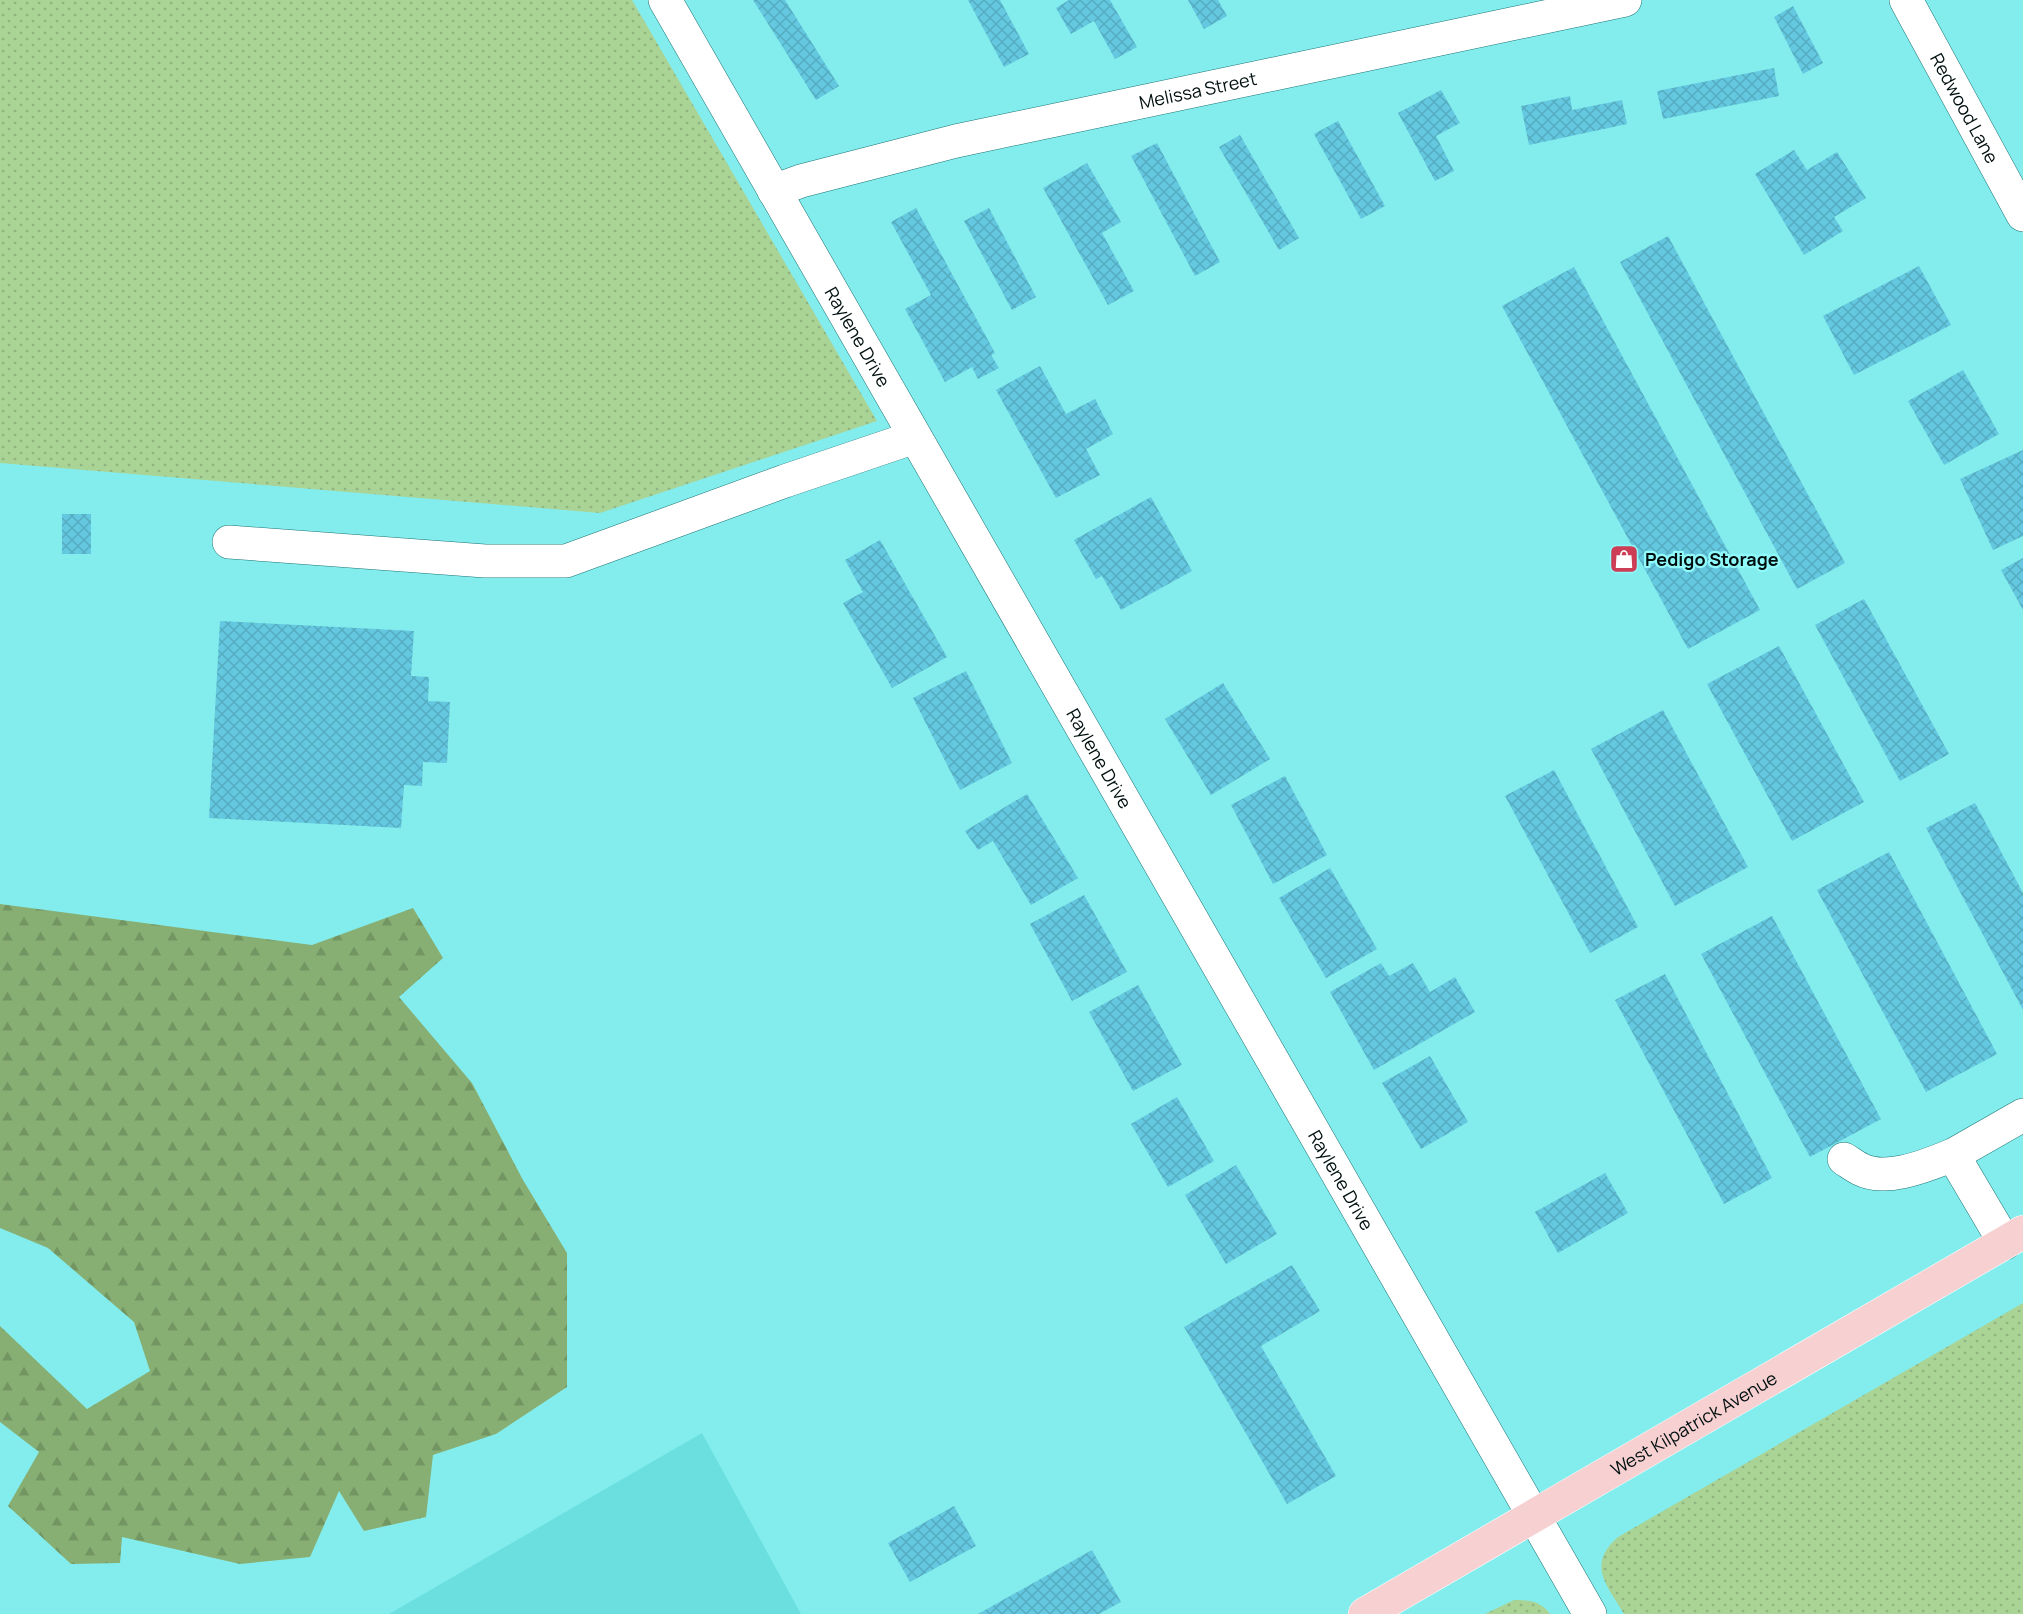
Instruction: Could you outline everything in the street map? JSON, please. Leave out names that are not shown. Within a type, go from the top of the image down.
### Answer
[{"type":"main road","name":"West Kilpatrick Avenue","points":[[1365,1614],[2014,1238]]},
{"type":"street","name":"Raylene Drive","points":[[665,0],[1590,1614]]},
{"type":"street","name":"Melissa Street","points":[[774,191],[801,181],[956,141],[1625,0]]},
{"type":"street","name":"Redwood Lane","points":[[1906,0],[2023,215]]},
{"type":"street","points":[[229,542],[485,561],[566,561],[785,481],[915,437]]},
{"type":"street","points":[[1844,1159],[1862,1171],[1890,1174],[1911,1171],[1953,1155],[2023,1115]]},
{"type":"street","points":[[1953,1155],[2014,1238]]},
{"type":"shaded area","points":[[702,1433],[801,1614],[389,1614]]},
{"type":"green space","points":[[0,0],[632,0],[877,421],[600,513],[0,463]]},
{"type":"green space","points":[[0,904],[312,945],[413,908],[443,958],[399,997],[472,1083],[523,1180],[567,1253],[567,1387],[496,1434],[433,1455],[426,1517],[364,1531],[339,1491],[310,1557],[240,1564],[122,1537],[120,1563],[71,1564],[8,1506],[39,1452],[0,1422],[0,1326],[87,1409],[150,1371],[134,1322],[48,1248],[0,1228]]},
{"type":"green space","points":[[2023,1303],[2023,1614],[1624,1614],[1606,1584],[1601,1566],[1608,1547],[1618,1537]]},
{"type":"green space","points":[[1514,1600],[1534,1602],[1543,1606],[1550,1614],[1485,1614]]},
{"type":"building","points":[[753,0],[785,0],[839,86],[816,100]]},
{"type":"building","points":[[968,0],[1000,0],[1029,54],[1004,67]]},
{"type":"building","points":[[1069,0],[1110,0],[1137,47],[1115,59],[1094,21],[1071,34],[1056,8]]},
{"type":"building","points":[[1188,0],[1218,0],[1227,16],[1204,29]]},
{"type":"building","points":[[1793,6],[1823,63],[1803,74],[1774,17]]},
{"type":"building","points":[[1774,68],[1779,96],[1663,119],[1657,91]]},
{"type":"building","points":[[1441,90],[1460,123],[1436,136],[1454,171],[1435,181],[1398,113]]},
{"type":"building","points":[[1570,96],[1572,110],[1622,100],[1627,124],[1529,145],[1521,106]]},
{"type":"building","points":[[1338,121],[1385,206],[1361,219],[1314,134]]},
{"type":"building","points":[[1240,135],[1299,238],[1279,250],[1219,147]]},
{"type":"building","points":[[1157,143],[1220,262],[1195,276],[1131,156]]},
{"type":"building","points":[[1794,150],[1807,170],[1837,152],[1866,198],[1834,217],[1843,231],[1804,255],[1755,174]]},
{"type":"building","points":[[1087,163],[1121,222],[1102,233],[1134,291],[1108,305],[1043,188]]},
{"type":"building","points":[[916,208],[995,353],[991,355],[999,368],[978,379],[972,367],[945,382],[905,309],[931,295],[891,222]]},
{"type":"building","points":[[989,208],[1036,297],[1012,310],[964,221]]},
{"type":"building","points":[[1668,236],[1845,563],[1797,589],[1620,262]]},
{"type":"building","points":[[1919,266],[1951,325],[1854,375],[1823,316]]},
{"type":"building","points":[[1574,267],[1760,610],[1688,649],[1502,306]]},
{"type":"building","points":[[1040,366],[1066,414],[1095,399],[1113,434],[1086,449],[1100,475],[1056,498],[996,390]]},
{"type":"building","points":[[1963,370],[1999,434],[1944,465],[1908,401]]},
{"type":"building","points":[[2023,450],[2023,536],[1993,550],[1960,479]]},
{"type":"building","points":[[1151,497],[1192,571],[1121,610],[1102,576],[1096,579],[1074,540]]},
{"type":"building","points":[[62,514],[91,514],[91,554],[62,554]]},
{"type":"building","points":[[880,540],[947,657],[892,688],[843,603],[863,592],[845,560]]},
{"type":"building","points":[[2023,558],[2023,610],[2001,570]]},
{"type":"building","points":[[1864,599],[1949,754],[1900,781],[1815,625]]},
{"type":"building","points":[[220,621],[414,631],[411,676],[429,677],[428,701],[450,702],[447,763],[423,762],[422,786],[404,785],[401,828],[209,818]]},
{"type":"building","points":[[1779,646],[1864,802],[1792,841],[1707,684]]},
{"type":"building","points":[[966,671],[1012,763],[960,790],[913,698]]},
{"type":"building","points":[[1223,683],[1270,759],[1211,795],[1165,719]]},
{"type":"building","points":[[1663,710],[1748,867],[1675,906],[1591,749]]},
{"type":"building","points":[[1554,770],[1638,927],[1590,953],[1505,796]]},
{"type":"building","points":[[1285,776],[1327,855],[1273,884],[1231,805]]},
{"type":"building","points":[[1027,794],[1078,878],[1031,905],[993,841],[978,850],[965,831]]},
{"type":"building","points":[[1975,803],[2023,893],[2023,1010],[1926,828]]},
{"type":"building","points":[[1889,852],[1997,1054],[1926,1092],[1817,890]]},
{"type":"building","points":[[1330,868],[1377,949],[1326,978],[1279,898]]},
{"type":"building","points":[[1084,895],[1127,972],[1072,1001],[1030,924]]},
{"type":"building","points":[[1772,916],[1881,1119],[1810,1157],[1701,954]]},
{"type":"building","points":[[1381,963],[1389,976],[1413,963],[1430,992],[1455,977],[1475,1012],[1374,1070],[1330,992]]},
{"type":"building","points":[[1665,974],[1772,1178],[1724,1204],[1615,1000]]},
{"type":"building","points":[[1138,985],[1182,1065],[1133,1091],[1089,1012]]},
{"type":"building","points":[[1430,1056],[1468,1122],[1421,1149],[1382,1083]]},
{"type":"building","points":[[1177,1097],[1214,1161],[1168,1187],[1131,1124]]},
{"type":"building","points":[[1236,1165],[1277,1234],[1226,1264],[1185,1195]]},
{"type":"building","points":[[1605,1173],[1628,1213],[1558,1253],[1535,1212]]},
{"type":"building","points":[[1292,1265],[1320,1311],[1261,1346],[1336,1476],[1287,1504],[1184,1327]]},
{"type":"building","points":[[954,1506],[976,1546],[910,1582],[888,1543]]},
{"type":"building","points":[[1092,1550],[1121,1602],[1099,1614],[978,1614]]},
{"type":"place","name":"Pedigo Storage","points":[[1624,559]]}]
